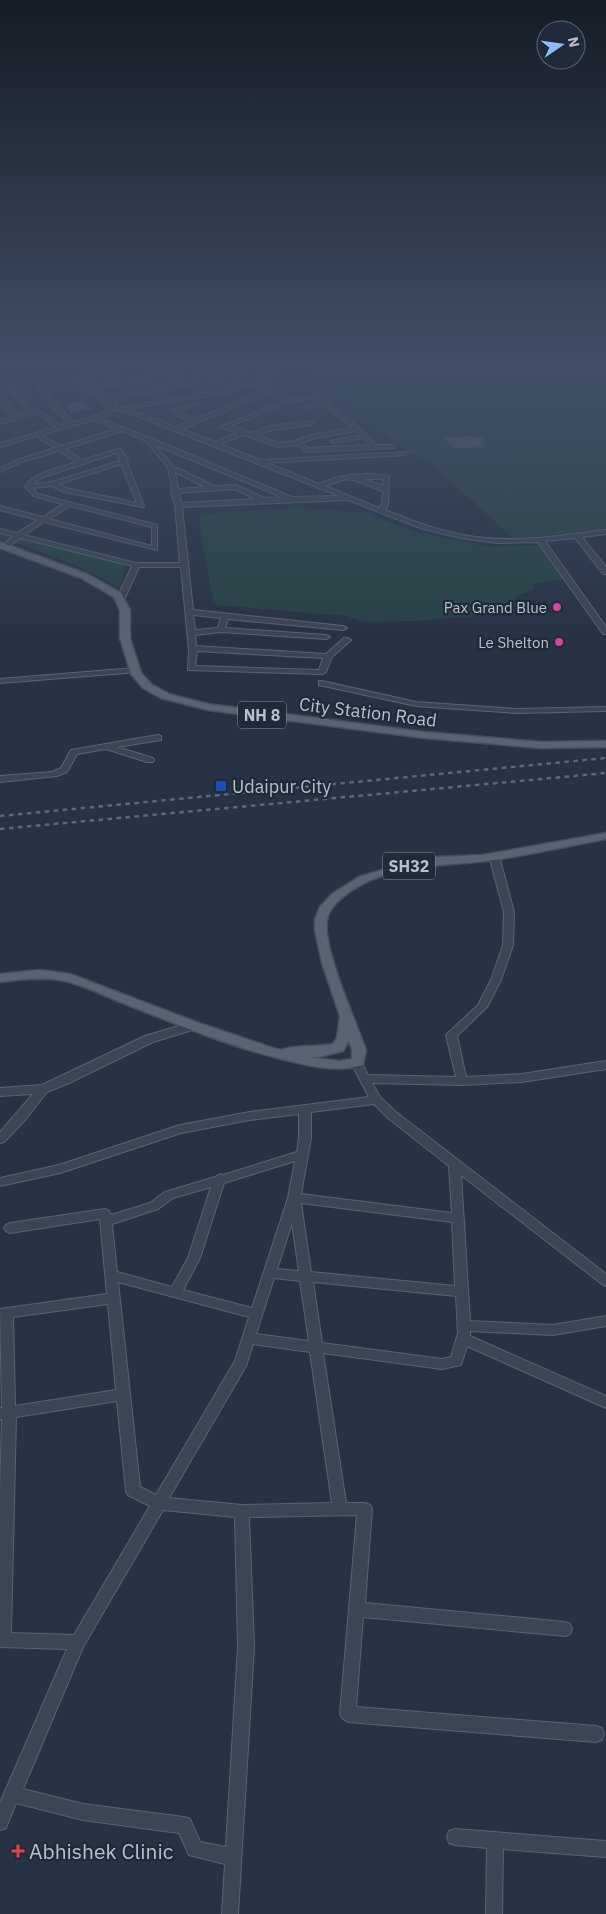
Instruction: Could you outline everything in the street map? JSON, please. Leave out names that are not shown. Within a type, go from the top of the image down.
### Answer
[{"type":"main road","points":[[4,544],[84,576],[121,597]]},
{"type":"main road","name":"City Station Road","points":[[121,597],[125,610],[126,638],[135,670],[147,686],[165,696],[208,707],[424,735],[541,745],[606,744]]},
{"type":"main road","name":"City Station Road","points":[[121,597],[130,608],[133,638],[145,671],[154,683],[170,692],[209,702],[512,737],[578,739],[606,737]]},
{"type":"main road","name":"SH32","points":[[356,1063],[359,1059],[359,1050],[327,955],[320,928],[324,911],[335,896],[357,883],[407,866],[494,856],[606,836]]},
{"type":"main road","points":[[0,978],[54,974],[270,1051],[320,1065],[344,1067],[356,1063]]},
{"type":"main road","points":[[345,1008],[345,1035],[336,1055],[340,1060],[349,1064],[356,1063]]},
{"type":"main road","points":[[270,1051],[315,1052],[338,1048]]},
{"type":"street","points":[[0,470],[32,458]]},
{"type":"street","points":[[74,458],[98,470]]},
{"type":"street","points":[[28,486],[30,482],[39,477],[93,458]]},
{"type":"street","points":[[124,458],[141,506],[144,523]]},
{"type":"street","points":[[164,458],[172,467],[213,488]]},
{"type":"street","points":[[194,458],[290,499]]},
{"type":"street","points":[[250,458],[422,527],[470,538],[497,541],[605,534]]},
{"type":"street","points":[[259,462],[303,458]]},
{"type":"street","points":[[28,486],[53,484],[125,461]]},
{"type":"street","points":[[172,467],[174,491],[178,505],[193,648],[191,668],[322,672],[328,656],[347,640]]},
{"type":"street","points":[[319,486],[339,476],[387,477],[385,505],[380,510]]},
{"type":"street","points":[[353,477],[386,490]]},
{"type":"street","points":[[53,484],[64,490],[141,506]]},
{"type":"street","points":[[0,508],[42,521],[155,549],[155,526],[36,495],[28,486]]},
{"type":"street","points":[[174,491],[236,487],[264,500]]},
{"type":"street","points":[[178,505],[348,498]]},
{"type":"street","points":[[4,544],[68,504]]},
{"type":"street","points":[[0,531],[136,565],[184,565]]},
{"type":"street","points":[[577,535],[606,572]]},
{"type":"street","points":[[540,539],[606,632]]},
{"type":"street","points":[[121,597],[136,565]]},
{"type":"street","points":[[189,612],[343,628]]},
{"type":"street","points":[[221,630],[225,616]]},
{"type":"street","points":[[191,633],[221,630],[326,637]]},
{"type":"street","points":[[193,648],[328,656]]},
{"type":"street","points":[[0,682],[135,670]]},
{"type":"street","points":[[322,682],[416,704],[517,711],[606,709]]},
{"type":"street","points":[[0,779],[54,774],[64,770],[74,752],[158,738]]},
{"type":"street","points":[[107,746],[150,760]]},
{"type":"street","points":[[462,1081],[452,1035],[482,1006],[496,980],[508,946],[510,912],[494,856]]},
{"type":"street","points":[[0,1092],[43,1089],[115,1057],[149,1039],[195,1025]]},
{"type":"street","points":[[356,1063],[376,1100],[392,1115],[606,1281]]},
{"type":"street","points":[[364,1079],[462,1081],[522,1078],[606,1065]]},
{"type":"street","points":[[0,1139],[22,1116],[43,1089]]},
{"type":"street","points":[[0,1182],[60,1169],[180,1129],[250,1116],[376,1100]]},
{"type":"street","points":[[0,1822],[78,1642],[241,1362],[294,1198],[305,1138],[305,1108]]},
{"type":"street","points":[[106,1221],[154,1206],[169,1195],[220,1178],[302,1155]]},
{"type":"street","points":[[248,1338],[316,1348],[448,1364],[453,1363],[458,1358],[464,1332],[456,1164]]},
{"type":"street","points":[[176,1292],[194,1258],[220,1178]]},
{"type":"street","points":[[294,1198],[458,1218]]},
{"type":"street","points":[[294,1198],[340,1509]]},
{"type":"street","points":[[10,1228],[105,1214],[113,1276],[133,1491],[159,1504],[242,1511],[365,1509],[348,1714],[596,1734]]},
{"type":"street","points":[[269,1273],[462,1292]]},
{"type":"street","points":[[113,1276],[256,1314]]},
{"type":"street","points":[[78,1642],[1,1640],[5,1413],[4,1314],[114,1298]]},
{"type":"street","points":[[464,1332],[553,1330],[606,1321]]},
{"type":"street","points":[[464,1332],[606,1402]]},
{"type":"street","points":[[5,1413],[123,1394]]},
{"type":"street","points":[[230,1914],[246,1647],[242,1511]]},
{"type":"street","points":[[356,1609],[565,1629]]},
{"type":"street","points":[[12,1794],[83,1812],[184,1825],[195,1849],[233,1857]]},
{"type":"street","points":[[455,1837],[606,1849]]},
{"type":"street","points":[[494,1914],[495,1840]]},
{"type":"green space","points":[[422,458],[606,458],[606,529],[513,539],[432,463]]},
{"type":"green space","points":[[298,508],[367,513],[415,532],[490,547],[539,545],[566,579],[532,584],[535,588],[516,597],[515,600],[473,612],[476,616],[415,621],[365,622],[347,616],[217,605],[213,599],[201,537],[199,514]]},
{"type":"green space","points":[[0,532],[120,563],[126,567],[119,588],[90,572],[31,548],[0,538]]},
{"type":"railway","points":[[0,816],[606,758]]},
{"type":"railway","points":[[0,829],[606,773]]},
{"type":"place","name":"Pax Grand Blue","points":[[557,607]]},
{"type":"place","name":"Le Shelton","points":[[559,642]]},
{"type":"place","name":"Udaipur City","points":[[221,786]]},
{"type":"place","name":"Abhishek Clinic","points":[[18,1851]]}]
